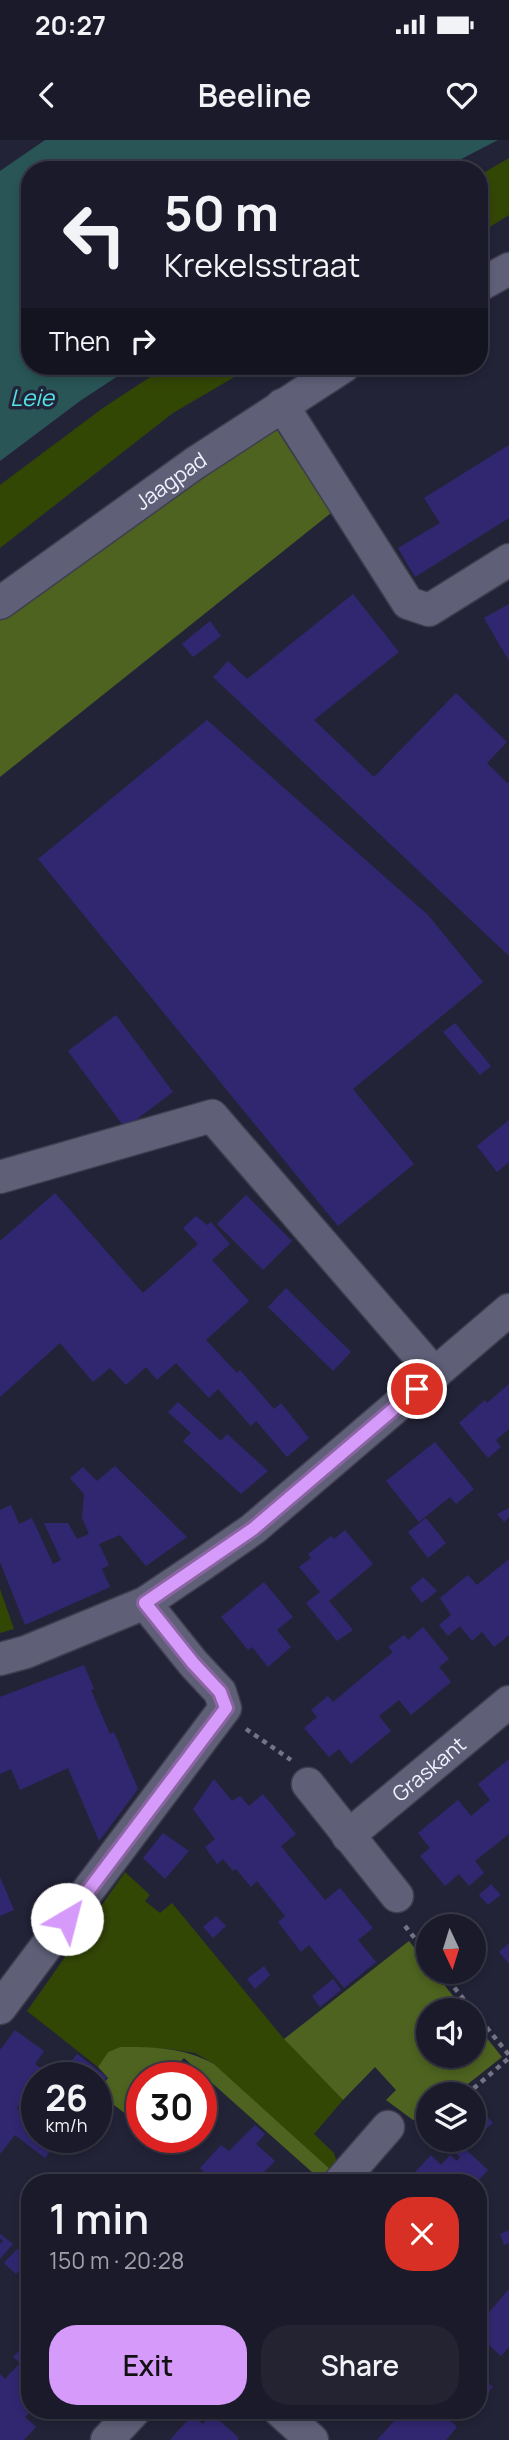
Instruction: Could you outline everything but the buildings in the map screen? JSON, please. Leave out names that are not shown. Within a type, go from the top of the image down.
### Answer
[{"type":"street","points":[[488,281],[509,269]]},
{"type":"street","name":"Jaagpad","points":[[0,603],[84,541],[330,375]]},
{"type":"street","points":[[282,405],[408,603],[429,610],[509,560]]},
{"type":"street","points":[[0,1177],[212,1116],[435,1374]]},
{"type":"street","points":[[0,1659],[26,1652],[145,1603],[253,1529],[509,1310]]},
{"type":"street","points":[[0,2008],[226,1708],[220,1692],[145,1603]]},
{"type":"street","name":"Graskant","points":[[348,1836],[509,1702]]},
{"type":"street","points":[[307,1784],[397,1896]]},
{"type":"street","points":[[347,2174],[388,2127]]},
{"type":"street","points":[[107,2440],[127,2419]]},
{"type":"street","points":[[289,2419],[312,2440]]},
{"type":"path","points":[[223,1713],[296,1764],[307,1784]]},
{"type":"path","points":[[452,1984],[463,1998]]},
{"type":"path","points":[[481,2082],[509,2057],[486,2027]]},
{"type":"green space","points":[[509,158],[509,215],[488,228],[488,170]]},
{"type":"green space","points":[[153,375],[238,375],[173,413],[0,548],[0,485],[103,408]]},
{"type":"green space","points":[[273,424],[331,513],[0,777],[0,619],[47,582]]},
{"type":"green space","points":[[0,1589],[14,1629],[0,1633]]},
{"type":"green space","points":[[125,1872],[150,1895],[145,1901],[160,1913],[172,1903],[284,2039],[343,2100],[314,2134],[334,2153],[337,2163],[331,2170],[217,2067],[217,2062],[211,2062],[195,2053],[170,2049],[120,2047],[108,2052],[101,2062],[92,2062],[27,2011]]},
{"type":"green space","points":[[409,1941],[416,1950],[416,1984],[444,1984],[455,1998],[416,1998],[416,2068],[486,2068],[486,2037],[502,2057],[470,2082],[416,2082],[416,2119],[413,2120],[386,2100],[396,2090],[375,2067],[343,2100],[284,2039]]},
{"type":"green space","points":[[120,2047],[180,2051],[210,2062],[188,2062],[184,2058],[180,2062],[126,2062],[126,2114],[112,2104],[112,2062],[101,2062],[108,2052]]},
{"type":"green space","points":[[217,2067],[331,2170],[328,2174],[314,2174],[217,2087]]},
{"type":"water","name":"Leie","points":[[45,140],[498,140],[457,161],[21,161],[21,375],[119,375],[0,461],[0,171]]},
{"type":"route","points":[[67,1919],[226,1708],[220,1692],[145,1603],[253,1529],[417,1389]]}]
